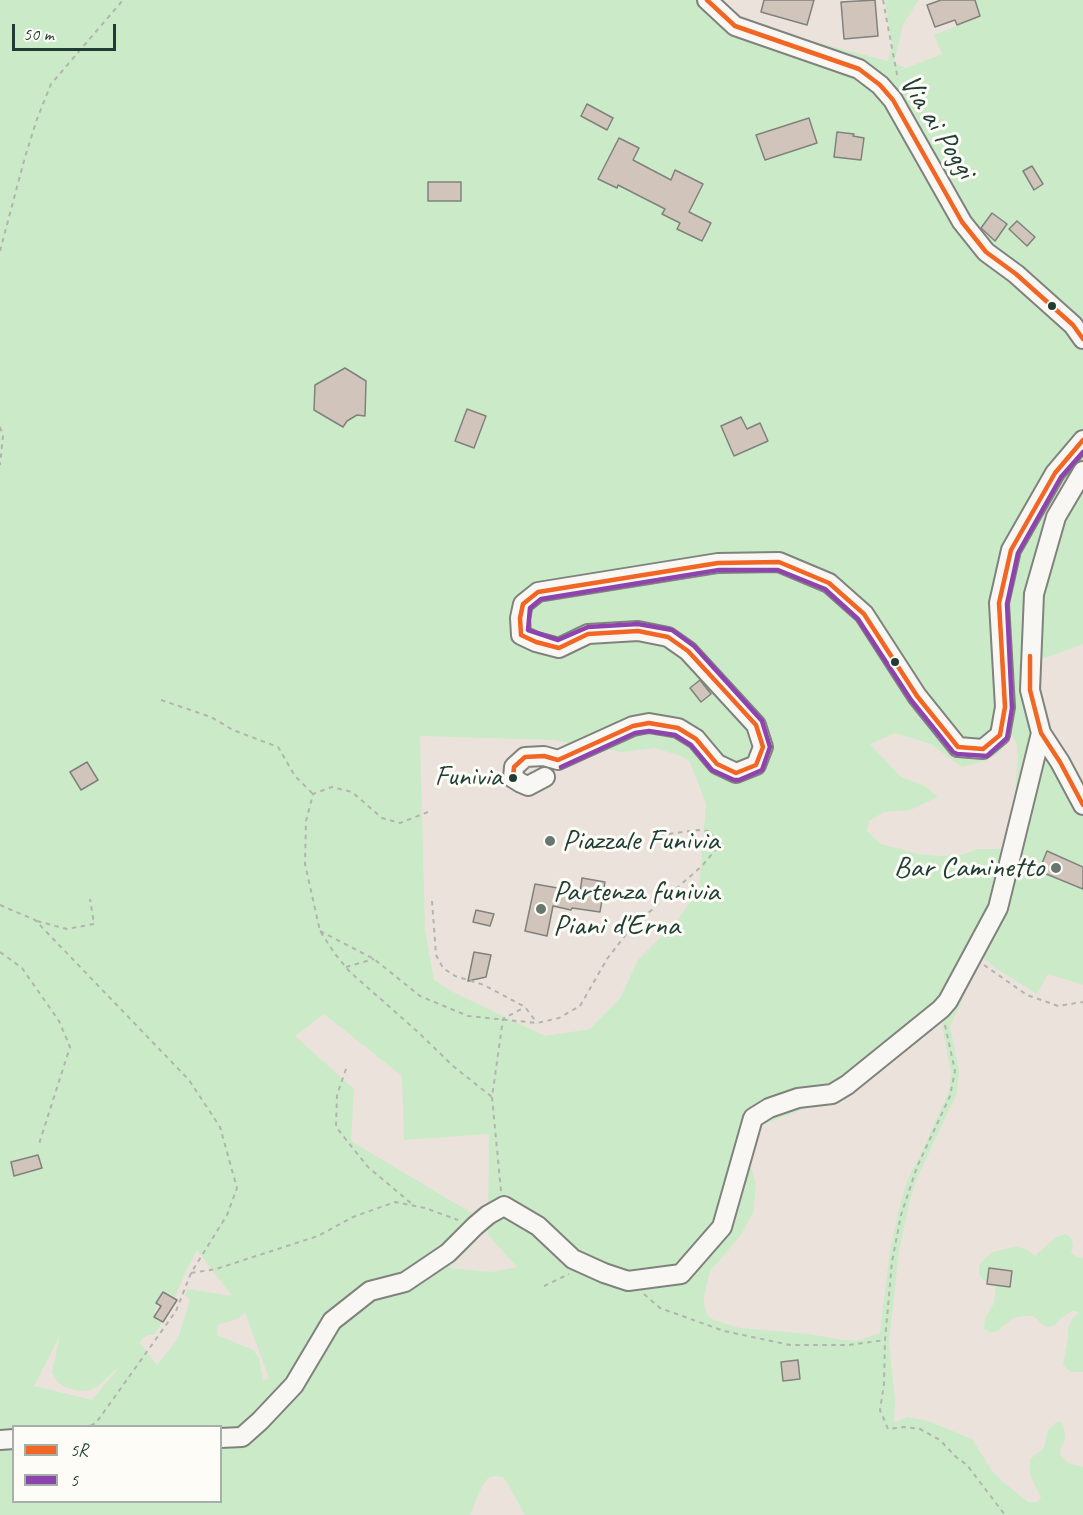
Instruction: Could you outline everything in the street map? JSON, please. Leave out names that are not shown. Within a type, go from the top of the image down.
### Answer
[{"type":"street","name":"Via ai Poggi","points":[[707,0],[735,26],[859,69],[880,85],[892,100],[962,222],[986,252],[1016,274],[1073,325],[1083,339]]},
{"type":"street","points":[[544,777],[526,788],[513,778],[514,767],[525,757],[544,756],[558,760],[633,726],[649,723],[678,728],[696,739],[717,764],[736,773],[756,765],[763,747],[756,725],[688,651],[668,637],[638,631],[588,634],[560,648],[536,642],[521,635],[520,618],[523,604],[538,592],[717,562],[779,562],[829,583],[864,614],[917,696],[958,747],[983,749],[1000,735],[1005,707],[999,603],[1011,550],[1055,473],[1083,440]]},
{"type":"street","points":[[1083,471],[1056,517],[1034,594],[1030,690],[1041,733],[1083,805]]},
{"type":"street","points":[[222,1438],[242,1437],[267,1414],[294,1385],[332,1321],[370,1291],[405,1282],[448,1253],[488,1215],[504,1206],[538,1226],[573,1259],[588,1266],[628,1281],[681,1274],[722,1227],[753,1118],[769,1108],[798,1098],[832,1094],[847,1085],[941,1009],[998,909],[1041,733]]},
{"type":"path","points":[[0,251],[25,157],[51,84],[123,0]]},
{"type":"path","points":[[883,0],[898,80]]},
{"type":"path","points":[[0,242],[4,239]]},
{"type":"path","points":[[0,427],[3,436],[0,465]]},
{"type":"path","points":[[161,700],[211,717],[233,730],[278,747],[295,776],[313,794]]},
{"type":"path","points":[[313,794],[332,787],[352,792],[382,818],[400,823],[428,812]]},
{"type":"path","points":[[313,794],[306,821],[305,864],[320,931],[346,967],[453,1066],[492,1098]]},
{"type":"path","points":[[320,931],[374,959],[420,996],[468,1016],[537,1023],[559,1018],[580,1006],[607,959],[631,928],[702,866],[721,843],[708,831],[661,834]]},
{"type":"path","points":[[0,905],[34,920],[68,929],[94,924],[90,899]]},
{"type":"path","points":[[432,902],[436,955],[443,968],[455,976],[484,985],[525,1007],[537,1023]]},
{"type":"path","points":[[34,920],[189,1080],[220,1127],[237,1188],[227,1215],[191,1272],[176,1311],[96,1423],[92,1425]]},
{"type":"path","points":[[0,952],[22,968],[59,1021],[70,1047],[39,1144]]},
{"type":"path","points":[[972,957],[1027,995],[1058,1005],[1083,1002]]},
{"type":"path","points":[[346,967],[374,959]]},
{"type":"path","points":[[503,1019],[525,1007]]},
{"type":"path","points":[[948,1016],[944,1027],[955,1071],[950,1096],[917,1167],[901,1215],[892,1262],[885,1340],[884,1384],[880,1410],[888,1429],[904,1426],[920,1430],[940,1440],[967,1465],[1005,1515]]},
{"type":"path","points":[[503,1019],[492,1098],[499,1180],[504,1206]]},
{"type":"path","points":[[346,1069],[337,1095],[336,1127],[368,1167],[413,1204]]},
{"type":"path","points":[[191,1272],[216,1269],[318,1236],[353,1217],[395,1202],[413,1204],[475,1226]]},
{"type":"path","points":[[544,1286],[588,1266]]},
{"type":"path","points":[[628,1281],[660,1308],[724,1331],[790,1345],[849,1345],[885,1340]]},
{"type":"green space","points":[[0,0],[722,0],[746,24],[888,61],[892,45],[885,0],[919,0],[903,24],[894,63],[906,68],[942,54],[934,35],[979,17],[973,0],[1083,0],[1083,644],[1036,659],[1037,689],[1046,721],[1083,789],[1083,985],[1048,974],[1037,994],[981,956],[962,988],[964,992],[962,1001],[950,1026],[959,1071],[957,1093],[917,1178],[910,1200],[899,1251],[889,1342],[895,1400],[894,1423],[907,1417],[928,1421],[972,1439],[993,1472],[1028,1502],[1038,1502],[1041,1497],[1030,1473],[1030,1459],[1044,1448],[1048,1430],[1061,1421],[1065,1440],[1060,1454],[1068,1463],[1083,1467],[1083,1515],[525,1515],[503,1477],[495,1476],[488,1478],[482,1486],[470,1515],[0,1515]],"holes":[[[895,733],[931,744],[962,767],[985,761],[998,754],[1012,735],[1017,744],[1018,759],[1014,806],[1002,849],[978,849],[961,855],[939,856],[918,854],[881,844],[867,831],[869,821],[884,812],[910,810],[938,797],[925,786],[901,777],[870,744]],[[420,736],[554,740],[622,752],[655,748],[681,756],[690,762],[706,804],[699,889],[677,921],[638,960],[620,998],[590,1029],[545,1036],[455,993],[434,980],[425,930]],[[324,1014],[402,1076],[404,1140],[489,1134],[488,1235],[517,1267],[492,1272],[449,1268],[477,1240],[473,1214],[351,1141],[354,1089],[295,1036]],[[946,1015],[942,1025],[951,1072],[949,1091],[910,1174],[902,1197],[890,1250],[880,1333],[857,1341],[842,1340],[809,1334],[740,1328],[708,1316],[704,1296],[710,1271],[741,1235],[753,1212],[756,1184],[749,1160],[759,1126],[865,1084]],[[197,1250],[232,1296],[187,1289],[185,1295],[190,1300],[178,1338],[157,1365],[139,1342],[147,1335],[154,1335],[164,1320],[154,1316],[158,1303],[164,1292],[175,1297]],[[245,1312],[268,1379],[263,1380],[259,1358],[253,1350],[217,1335],[218,1325],[239,1318]],[[60,1335],[52,1372],[63,1386],[87,1391],[97,1387],[121,1365],[92,1400],[34,1386]]]},
{"type":"green space","points":[[1065,1234],[1071,1237],[1073,1245],[1071,1253],[1083,1258],[1083,1372],[1071,1372],[1063,1365],[1068,1328],[1072,1319],[1079,1312],[1072,1311],[1054,1326],[1046,1327],[1033,1316],[1022,1316],[1013,1318],[998,1331],[991,1333],[984,1329],[985,1318],[994,1303],[996,1285],[983,1280],[979,1274],[979,1266],[986,1257],[993,1252],[1017,1246],[1035,1256],[1056,1237]]},
{"type":"building","points":[[764,0],[814,0],[807,25],[761,12]]},
{"type":"building","points":[[875,0],[878,36],[844,39],[841,2]]},
{"type":"building","points":[[941,0],[975,0],[980,16],[957,25],[955,20],[935,27],[927,5]]},
{"type":"building","points":[[587,104],[613,118],[607,130],[581,116]]},
{"type":"building","points":[[809,118],[817,143],[765,160],[756,135]]},
{"type":"building","points":[[837,132],[864,138],[861,160],[834,157]]},
{"type":"building","points":[[619,138],[639,148],[633,160],[671,180],[675,170],[703,184],[689,212],[711,223],[702,241],[677,229],[680,223],[662,214],[665,209],[618,185],[617,188],[598,179]]},
{"type":"building","points":[[1032,166],[1043,184],[1034,190],[1023,171]]},
{"type":"building","points":[[428,182],[461,182],[461,201],[428,201]]},
{"type":"building","points":[[992,213],[1007,224],[995,241],[981,228]]},
{"type":"building","points":[[1017,221],[1035,237],[1027,246],[1009,229]]},
{"type":"building","points":[[345,368],[366,381],[365,416],[357,415],[347,421],[343,427],[314,410],[315,385]]},
{"type":"building","points":[[467,409],[486,416],[474,448],[455,441]]},
{"type":"building","points":[[741,417],[747,429],[760,423],[768,441],[734,456],[721,426]]},
{"type":"building","points":[[700,680],[711,694],[701,702],[690,688]]},
{"type":"building","points":[[87,762],[98,780],[81,790],[70,772]]},
{"type":"building","points":[[1047,851],[1083,867],[1083,889],[1039,871]]},
{"type":"building","points":[[582,878],[605,882],[600,912],[553,906],[547,936],[525,931],[535,884],[580,892]]},
{"type":"building","points":[[476,910],[494,914],[490,926],[473,922]]},
{"type":"building","points":[[474,952],[491,955],[486,977],[468,981]]},
{"type":"building","points":[[38,1155],[42,1168],[14,1176],[11,1162]]},
{"type":"building","points":[[989,1268],[1012,1271],[1010,1287],[987,1284]]},
{"type":"building","points":[[163,1292],[177,1300],[163,1322],[154,1317],[161,1306],[156,1303]]},
{"type":"building","points":[[798,1360],[800,1379],[783,1381],[781,1362]]},
{"type":"transit line","name":"5R","points":[[707,0],[735,26],[859,69],[880,85],[893,100],[962,222],[986,252],[1016,274],[1073,325],[1083,339]]},
{"type":"transit line","name":"5R","points":[[513,778],[514,767],[525,757],[544,756],[558,760],[633,726],[649,723],[678,728],[696,739],[717,764],[736,773],[756,765],[763,747],[756,725],[688,651],[668,637],[638,631],[588,634],[559,648],[521,635],[520,618],[523,604],[538,592],[718,563],[779,562],[829,583],[864,614],[917,696],[958,747],[983,749],[1000,735],[1005,707],[999,603],[1011,550],[1055,473],[1083,440]]},
{"type":"transit line","name":"5","points":[[561,767],[635,733],[649,731],[675,735],[691,745],[712,770],[734,780],[762,770],[770,747],[762,721],[694,646],[672,630],[638,624],[588,627],[558,640],[528,630],[530,608],[541,599],[719,570],[778,570],[825,589],[858,619],[911,700],[953,752],[987,756],[1007,738],[1012,708],[1007,604],[1018,553],[1061,477],[1083,452]]},
{"type":"transit line","name":"5R","points":[[1030,656],[1030,690],[1041,733],[1083,805]]},
{"type":"place","name":"Funivia","points":[[513,778]]},
{"type":"place","name":"Piazzale Funivia","points":[[550,841]]},
{"type":"place","name":"Bar Caminetto","points":[[1056,868]]},
{"type":"place","name":"Partenza funivia Piani d'Erna","points":[[541,909]]}]
